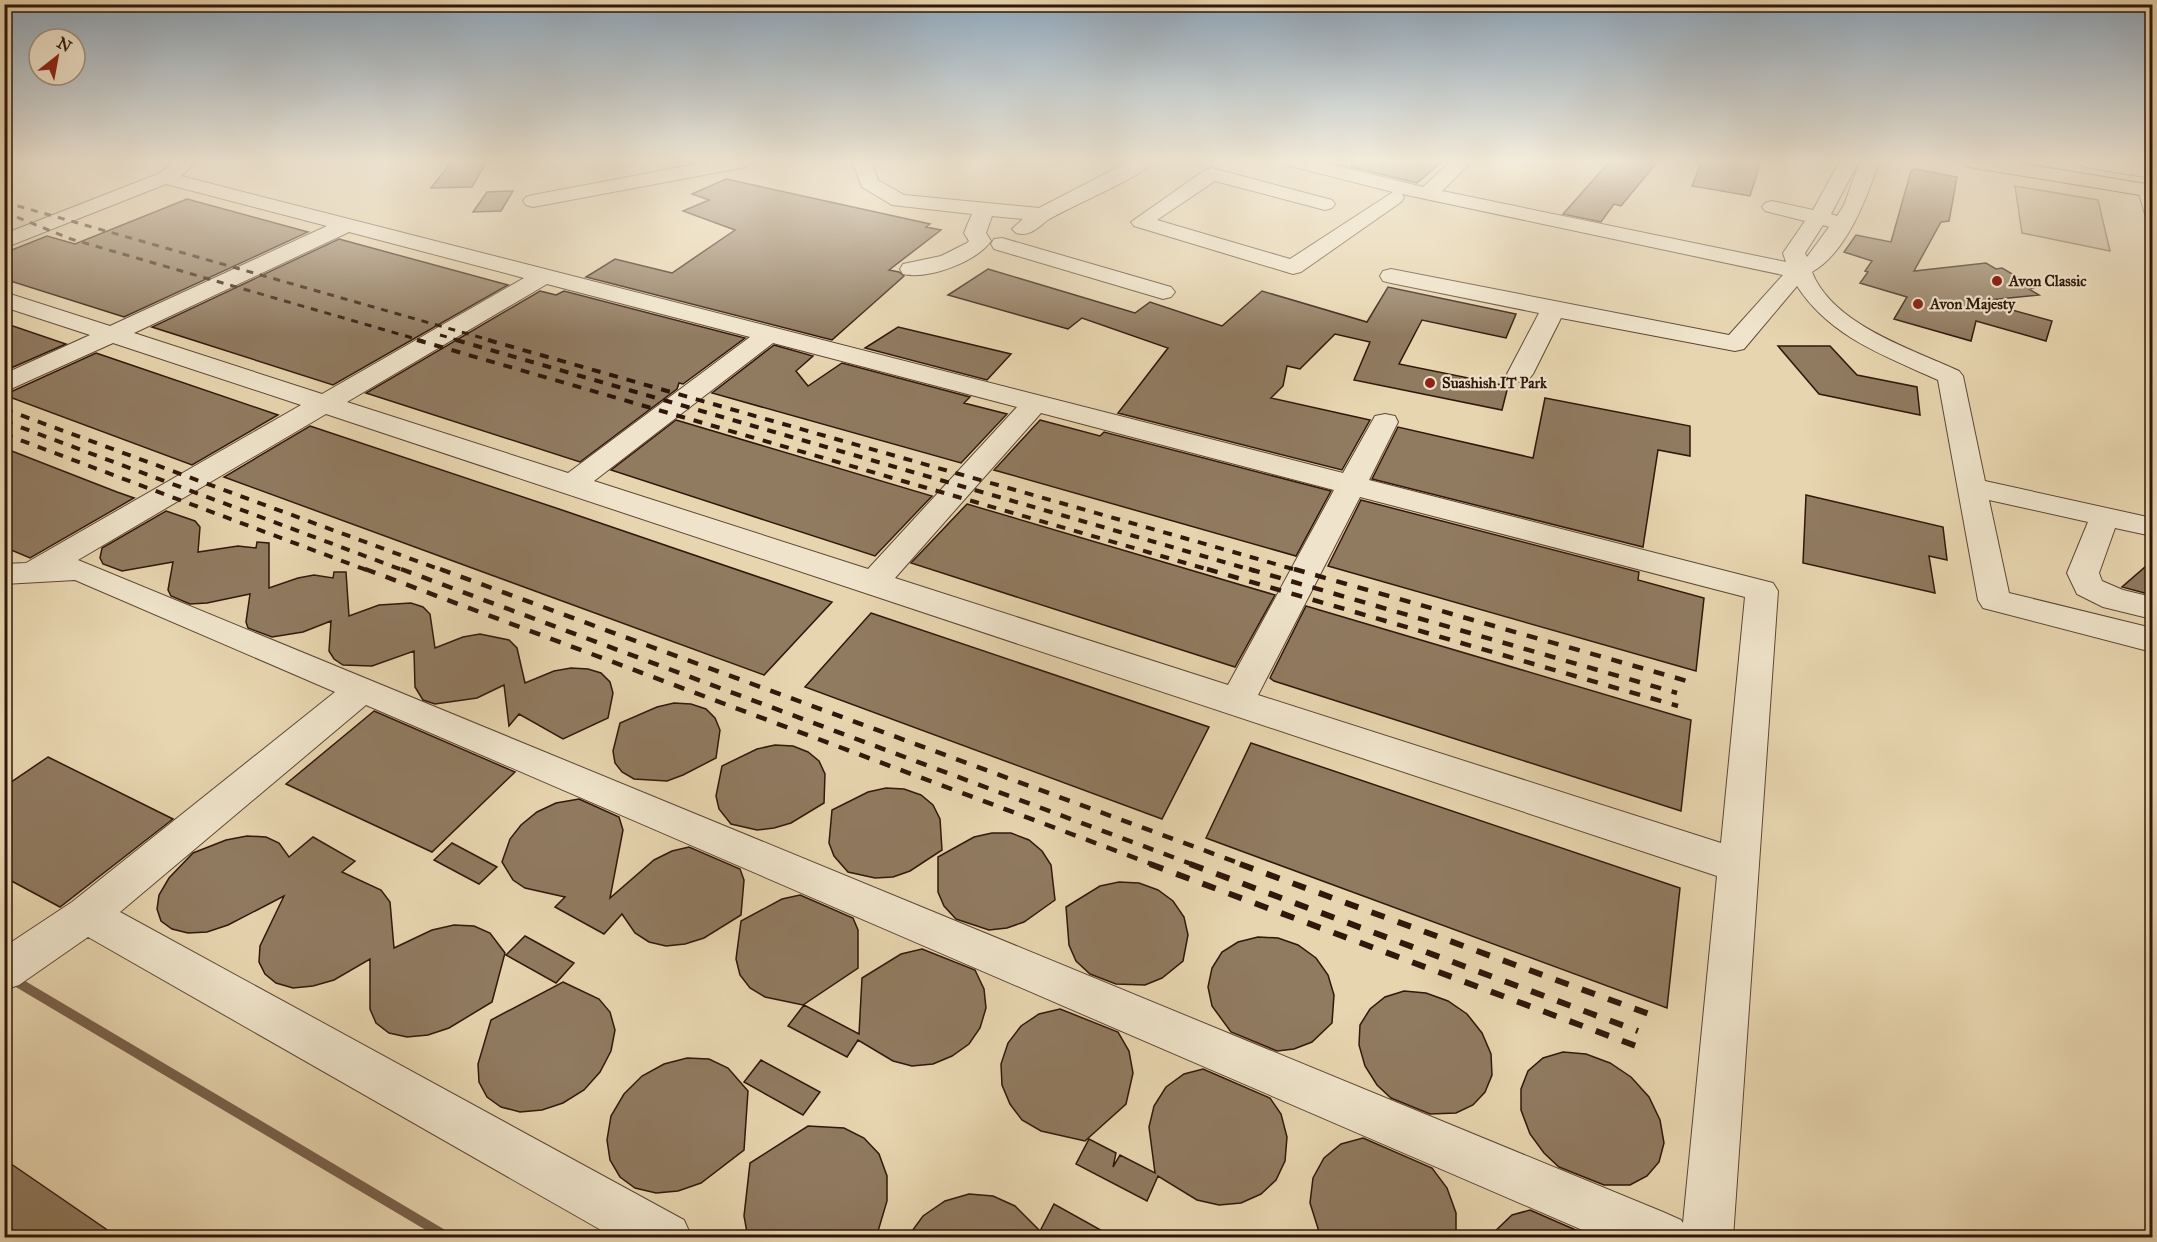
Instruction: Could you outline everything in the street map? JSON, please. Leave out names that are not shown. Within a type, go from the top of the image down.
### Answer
[{"type":"street","points":[[4,242],[62,219]]},
{"type":"street","points":[[324,219],[1762,591],[1707,1238]]},
{"type":"street","points":[[911,269],[950,259],[976,247],[980,241],[975,233],[981,219]]},
{"type":"street","points":[[1037,219],[1002,244],[1163,292]]},
{"type":"street","points":[[1145,219],[1141,222],[1293,267],[1371,219]]},
{"type":"street","points":[[1562,219],[1798,258],[1823,252],[1843,219]]},
{"type":"street","points":[[1391,276],[1735,344],[1798,258],[1817,219]]},
{"type":"street","points":[[1821,219],[1840,223]]},
{"type":"street","points":[[4,384],[347,225]]},
{"type":"street","points":[[1798,258],[1818,303],[1839,322],[1950,376],[1994,600],[2152,640]]},
{"type":"street","points":[[18,574],[325,403],[544,276]]},
{"type":"street","points":[[4,299],[1738,866]]},
{"type":"street","points":[[1520,374],[1553,309]]},
{"type":"street","points":[[572,484],[769,334]]},
{"type":"street","points":[[873,583],[1035,403]]},
{"type":"street","points":[[1237,701],[1385,422]]},
{"type":"street","points":[[1972,487],[2152,527]]},
{"type":"street","points":[[2105,516],[2083,573],[2088,587],[2114,599],[2152,608]]},
{"type":"street","points":[[18,574],[79,570],[1664,1238]]},
{"type":"street","points":[[7,970],[87,915],[362,689]]},
{"type":"street","points":[[87,915],[666,1238]]},
{"type":"shaded area","points":[[2020,219],[2102,219],[2110,251],[2022,233]]},
{"type":"building","points":[[137,219],[260,219],[308,232],[124,317],[4,279],[4,253],[47,236],[75,244]]},
{"type":"building","points":[[705,219],[907,219],[930,224],[926,227],[941,230],[889,270],[899,272],[904,276],[832,340],[586,277],[615,259],[672,273],[735,230]]},
{"type":"building","points":[[1587,219],[1603,219],[1601,222]]},
{"type":"building","points":[[1897,219],[1949,219],[1941,222],[1914,271],[1986,263],[1996,269],[2002,268],[2033,286],[2034,288],[2029,289],[2039,295],[1979,301],[2052,321],[2046,341],[1976,321],[1971,341],[1894,319],[1907,297],[1860,283],[1872,261],[1844,252],[1856,235],[1891,242]]},
{"type":"building","points":[[339,239],[508,285],[333,385],[152,327]]},
{"type":"building","points":[[988,269],[1135,313],[1150,302],[1222,326],[1262,291],[1367,322],[1388,287],[1516,314],[1506,338],[1422,320],[1399,364],[1508,386],[1502,410],[1354,380],[1370,342],[1335,334],[1300,369],[1287,366],[1283,386],[1271,398],[1370,420],[1342,470],[1118,413],[1168,348],[1082,318],[1068,329],[948,295]]},
{"type":"building","points":[[540,291],[556,295],[564,291],[745,338],[683,384],[679,383],[677,389],[580,462],[366,393]]},
{"type":"building","points":[[4,323],[66,344],[4,371]]},
{"type":"building","points":[[898,327],[1011,354],[987,380],[865,348]]},
{"type":"building","points":[[774,345],[813,356],[796,371],[808,386],[842,363],[970,397],[964,403],[1007,414],[961,463],[712,393]]},
{"type":"building","points":[[1778,346],[1830,346],[1857,375],[1917,387],[1920,415],[1819,394]]},
{"type":"building","points":[[96,353],[278,415],[192,465],[4,395]]},
{"type":"building","points":[[1545,398],[1690,426],[1690,456],[1658,450],[1643,547],[1372,479],[1398,427],[1533,458]]},
{"type":"building","points":[[676,420],[932,496],[875,556],[611,470]]},
{"type":"building","points":[[1040,420],[1100,436],[1104,432],[1331,491],[1296,556],[994,470]]},
{"type":"building","points":[[310,426],[832,602],[764,675],[224,477]]},
{"type":"building","points":[[4,448],[134,498],[30,558],[4,547]]},
{"type":"building","points":[[1806,495],[1943,527],[1947,560],[1929,556],[1935,593],[1803,563]]},
{"type":"building","points":[[1361,500],[1639,572],[1638,580],[1704,598],[1696,671],[1328,566]]},
{"type":"building","points":[[967,504],[1275,595],[1235,667],[911,563]]},
{"type":"building","points":[[166,511],[195,521],[200,527],[198,552],[238,546],[256,548],[257,542],[269,543],[269,588],[298,578],[314,575],[333,578],[334,572],[346,572],[349,616],[379,605],[411,603],[423,607],[430,614],[435,648],[463,637],[480,634],[509,640],[517,648],[525,683],[554,671],[571,668],[588,669],[601,673],[610,682],[613,693],[608,718],[563,739],[519,714],[509,726],[504,685],[477,698],[435,704],[423,700],[415,687],[414,651],[372,666],[343,665],[334,659],[329,651],[331,621],[303,632],[272,637],[248,628],[246,622],[250,594],[207,603],[190,604],[171,596],[168,590],[173,562],[122,571],[103,564],[100,558],[102,548]]},
{"type":"building","points":[[2152,561],[2152,595],[2122,587]]},
{"type":"building","points":[[1306,606],[1691,720],[1681,811],[1274,681],[1270,678]]},
{"type":"building","points":[[871,613],[1209,727],[1162,819],[805,687]]},
{"type":"building","points":[[674,703],[691,704],[706,709],[715,718],[720,730],[716,758],[667,781],[634,779],[622,772],[615,763],[613,751],[620,723],[657,707]]},
{"type":"building","points":[[374,711],[515,772],[432,852],[286,784]]},
{"type":"building","points":[[1251,743],[1680,888],[1667,1008],[1206,838]]},
{"type":"building","points":[[775,745],[793,746],[808,752],[819,761],[825,774],[824,803],[791,823],[774,828],[757,830],[731,824],[719,809],[716,796],[722,766],[757,749]]},
{"type":"building","points":[[48,757],[173,819],[60,907],[4,877],[4,787]]},
{"type":"building","points":[[886,788],[904,789],[921,795],[933,805],[940,819],[942,850],[910,871],[893,877],[875,878],[848,872],[834,856],[829,843],[832,810],[868,792]]},
{"type":"building","points":[[579,799],[619,817],[623,830],[610,898],[654,860],[672,851],[689,847],[740,869],[744,880],[741,915],[704,938],[685,944],[666,946],[649,942],[635,933],[622,914],[604,934],[555,907],[565,897],[525,888],[513,880],[502,862],[510,839],[521,825],[537,812],[556,803]]},
{"type":"building","points":[[992,833],[1011,833],[1029,840],[1042,851],[1051,865],[1055,900],[1024,922],[1007,928],[989,930],[956,919],[944,906],[938,892],[938,857],[974,837]]},
{"type":"building","points":[[247,836],[266,837],[279,843],[289,857],[313,837],[355,861],[342,872],[381,890],[390,902],[394,948],[432,930],[454,925],[474,926],[490,933],[505,953],[492,1002],[449,1028],[428,1035],[407,1037],[389,1033],[376,1023],[370,1009],[370,959],[334,980],[313,986],[293,988],[276,983],[265,974],[259,962],[260,946],[284,896],[228,925],[207,932],[188,933],[172,929],[161,921],[157,909],[159,895],[169,878],[193,853],[226,840]]},
{"type":"building","points":[[452,843],[497,867],[479,884],[434,860]]},
{"type":"building","points":[[1119,882],[1139,883],[1158,890],[1173,901],[1184,917],[1188,935],[1183,961],[1162,978],[1145,985],[1116,984],[1090,974],[1076,961],[1069,945],[1066,907],[1100,886]]},
{"type":"building","points":[[800,895],[853,918],[858,930],[858,968],[803,1005],[765,997],[750,988],[740,975],[736,959],[741,921],[782,899]]},
{"type":"building","points":[[525,936],[574,963],[556,983],[506,955]]},
{"type":"building","points":[[1258,937],[1278,938],[1298,945],[1316,958],[1328,975],[1334,995],[1332,1023],[1312,1042],[1294,1049],[1277,1051],[1231,1032],[1212,1006],[1208,987],[1212,968],[1222,952],[1238,942]]},
{"type":"building","points":[[922,949],[975,970],[984,989],[986,1008],[980,1028],[969,1044],[952,1056],[933,1064],[912,1066],[893,1061],[858,1040],[847,1057],[788,1026],[804,1005],[859,1034],[862,978],[901,954]]},
{"type":"building","points":[[563,982],[599,999],[610,1012],[615,1030],[611,1051],[600,1072],[584,1090],[563,1103],[542,1110],[520,1112],[501,1107],[487,1097],[479,1082],[478,1064],[491,1020]]},
{"type":"building","points":[[1404,991],[1426,993],[1448,1001],[1467,1014],[1482,1033],[1491,1054],[1492,1075],[1485,1092],[1473,1105],[1456,1113],[1430,1114],[1391,1098],[1377,1085],[1365,1066],[1359,1045],[1360,1025],[1370,1009],[1385,997]]},
{"type":"building","points":[[1060,1009],[1118,1032],[1129,1051],[1133,1073],[1126,1104],[1085,1141],[1041,1131],[1022,1120],[1010,1104],[1002,1085],[1001,1064],[1008,1043],[1021,1026],[1039,1014]]},
{"type":"building","points":[[1563,1052],[1586,1054],[1610,1063],[1631,1077],[1649,1097],[1660,1120],[1664,1143],[1659,1162],[1647,1176],[1630,1185],[1604,1185],[1559,1167],[1544,1153],[1530,1134],[1521,1110],[1521,1089],[1528,1071],[1543,1058]]},
{"type":"building","points":[[687,1058],[709,1059],[728,1068],[748,1091],[744,1150],[701,1183],[678,1191],[656,1193],[635,1188],[620,1177],[610,1160],[607,1140],[611,1116],[624,1094],[642,1076],[664,1064]]},
{"type":"building","points":[[761,1060],[820,1092],[803,1115],[744,1082]]},
{"type":"building","points":[[1203,1069],[1270,1098],[1281,1114],[1287,1137],[1285,1161],[1276,1180],[1261,1194],[1241,1203],[1219,1205],[1197,1200],[1158,1176],[1147,1201],[1076,1164],[1089,1139],[1116,1153],[1113,1167],[1120,1155],[1155,1173],[1149,1127],[1154,1106],[1166,1087],[1184,1074]]},
{"type":"building","points":[[808,1126],[844,1128],[864,1138],[879,1154],[887,1176],[887,1201],[876,1238],[748,1238],[744,1216],[750,1163]]},
{"type":"building","points":[[1363,1138],[1432,1168],[1447,1188],[1456,1213],[1456,1238],[1321,1238],[1310,1203],[1313,1178],[1324,1158],[1341,1144]]},
{"type":"building","points":[[4,1159],[119,1238],[4,1238]]},
{"type":"building","points":[[969,1194],[993,1196],[1015,1206],[1040,1231],[1054,1204],[1115,1238],[907,1238],[923,1216],[945,1201]]},
{"type":"building","points":[[1530,1210],[1594,1238],[1488,1238],[1512,1215]]},
{"type":"waterway","points":[[12,979],[449,1238]]},
{"type":"railway","points":[[21,219],[71,239],[423,341]]},
{"type":"railway","points":[[64,219],[493,341]]},
{"type":"railway","points":[[440,335],[461,341]]},
{"type":"railway","points":[[417,340],[1213,571]]},
{"type":"railway","points":[[456,340],[1255,571]]},
{"type":"railway","points":[[488,340],[1300,571]]},
{"type":"railway","points":[[4,409],[444,571]]},
{"type":"railway","points":[[4,421],[405,571]]},
{"type":"railway","points":[[4,434],[369,571]]},
{"type":"railway","points":[[365,569],[1154,865]]},
{"type":"railway","points":[[401,569],[1194,865]]},
{"type":"railway","points":[[440,569],[1244,865]]},
{"type":"railway","points":[[1207,569],[1678,706]]},
{"type":"railway","points":[[1249,569],[1677,693]]},
{"type":"railway","points":[[1294,569],[1694,683]]},
{"type":"railway","points":[[1150,864],[1636,1046]]},
{"type":"railway","points":[[1190,864],[1638,1031]]},
{"type":"railway","points":[[1240,864],[1649,1014]]},
{"type":"place","name":"Avon Classic","points":[[1997,281]]},
{"type":"place","name":"Avon Majesty","points":[[1918,304]]},
{"type":"place","name":"Suashish IT Park","points":[[1430,383]]}]
